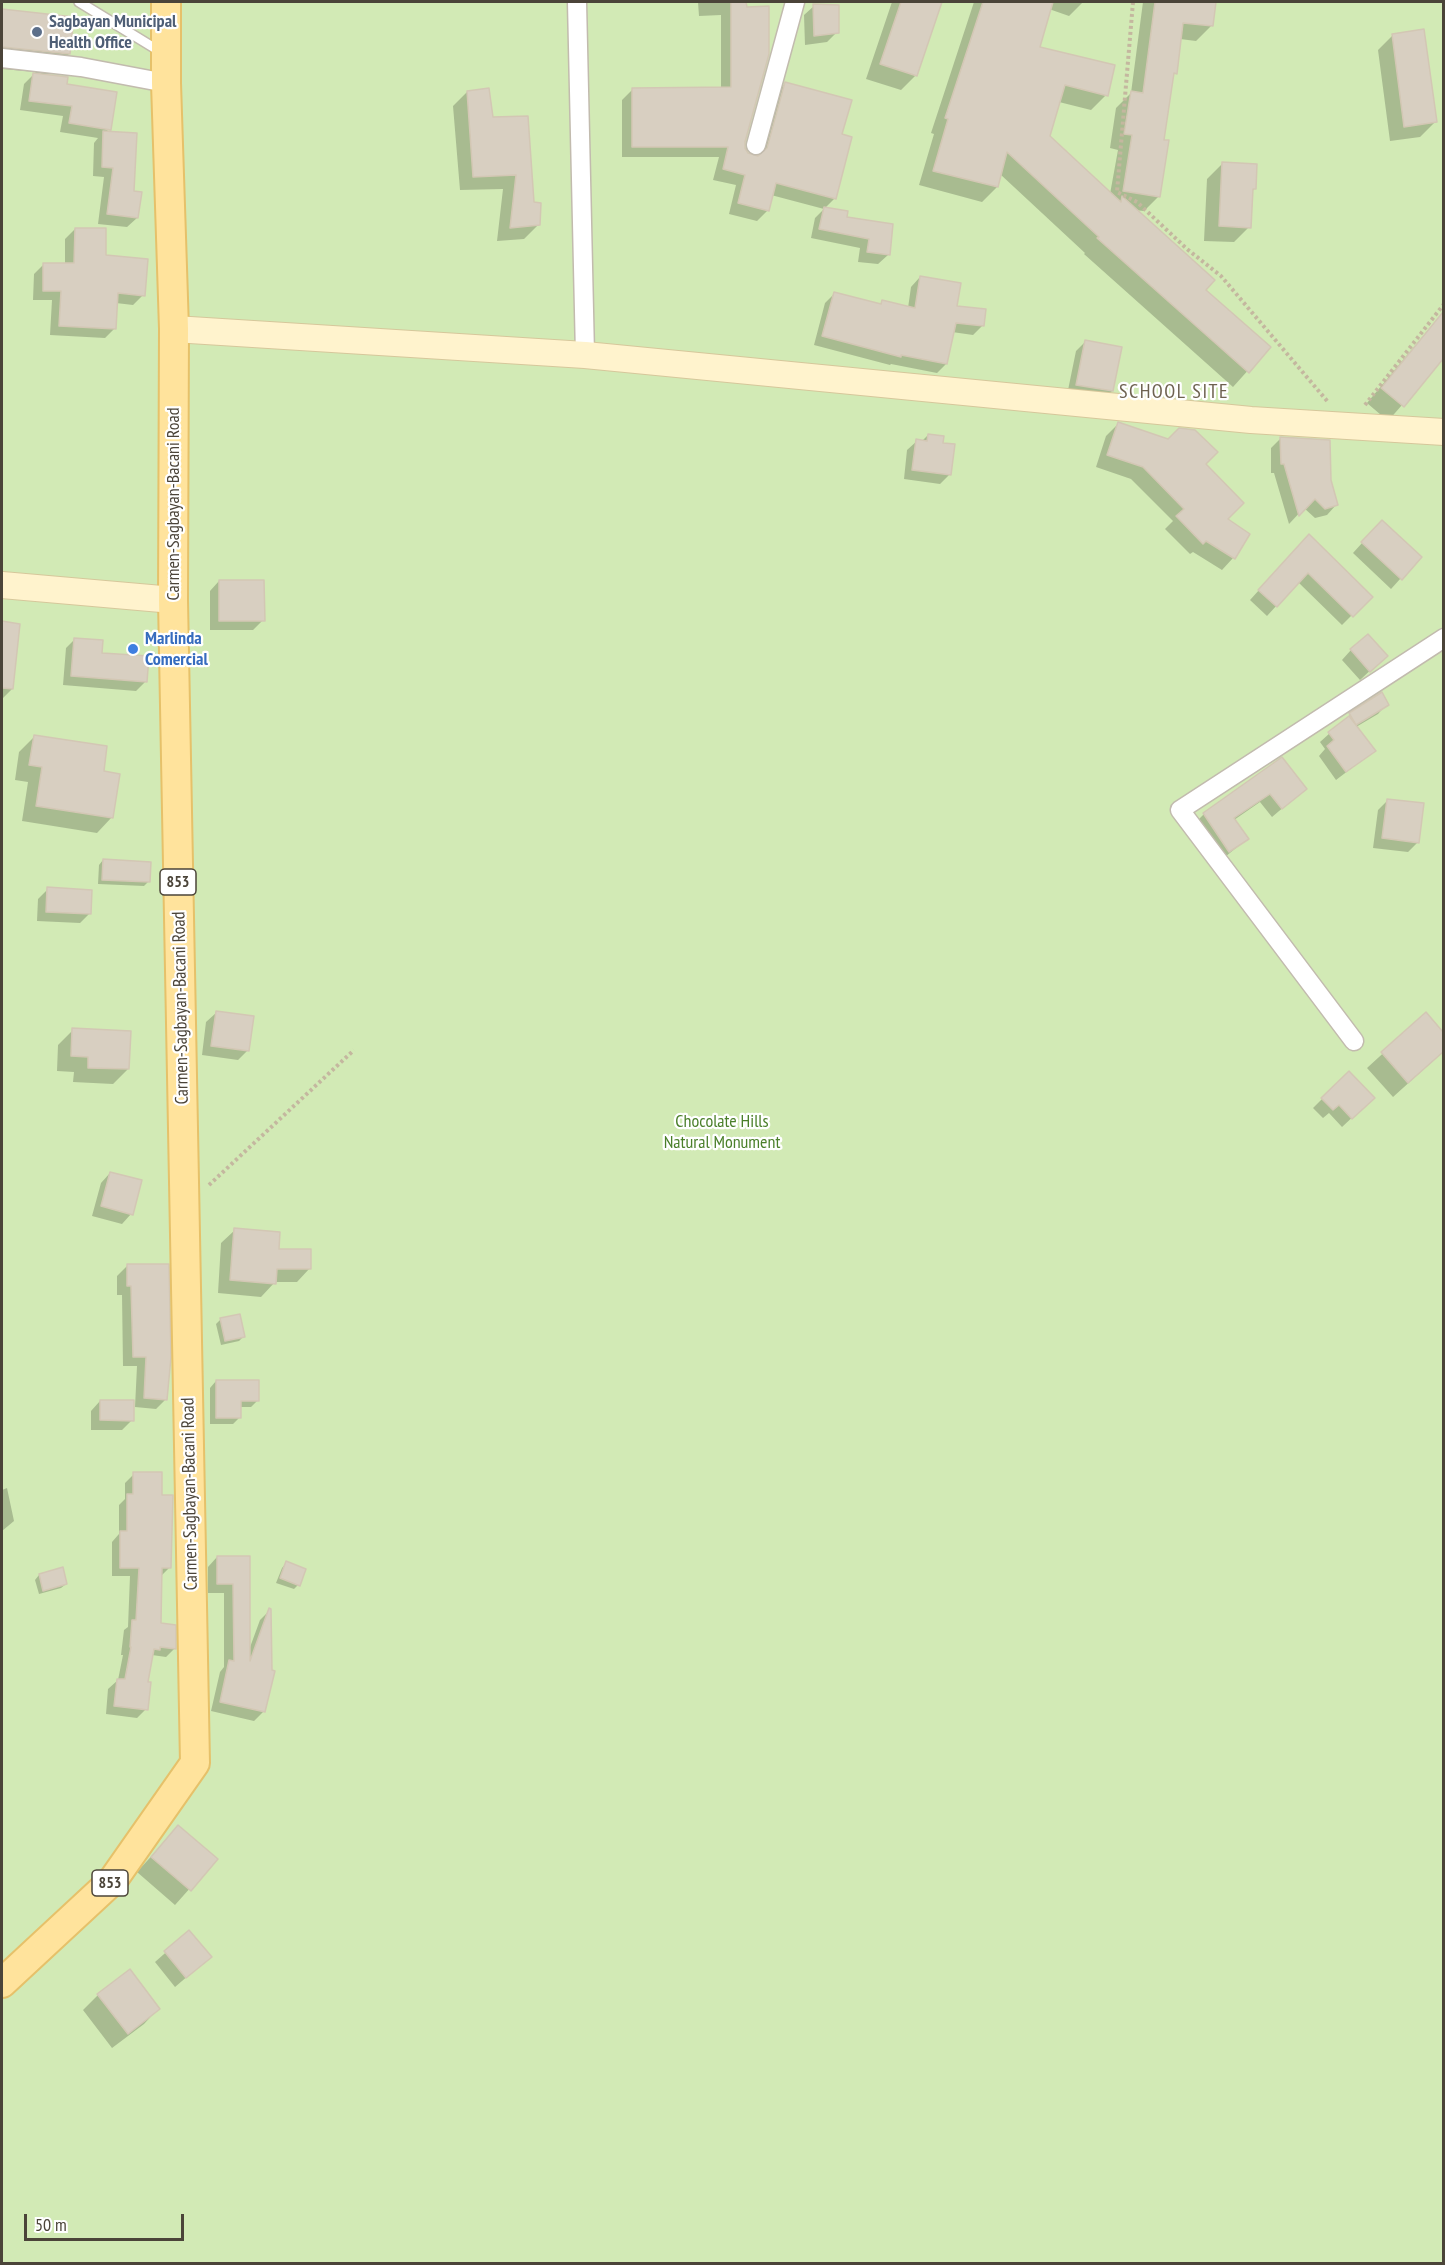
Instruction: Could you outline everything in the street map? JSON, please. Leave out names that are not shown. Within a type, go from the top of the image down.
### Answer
[{"type":"main road","name":"Carmen-Sagbayan-Bacani Road","points":[[2,1983],[113,1880],[195,1763],[173,600],[174,329],[166,2]]},
{"type":"street","points":[[577,2],[585,355]]},
{"type":"street","points":[[756,145],[795,2]]},
{"type":"street","points":[[2,58],[81,67],[166,69]]},
{"type":"street","points":[[174,329],[585,355],[1239,419],[1443,432]]},
{"type":"street","points":[[2,585],[173,600]]},
{"type":"street","points":[[1354,1041],[1180,810],[1443,638]]},
{"type":"lane","points":[[79,2],[166,69]]},
{"type":"path","points":[[1133,2],[1117,192],[1137,202],[1187,249],[1221,276],[1348,426],[1443,304]]},
{"type":"path","points":[[184,1208],[354,1050]]},
{"type":"green space","name":"Chocolate Hills Natural Monument","points":[[2,2],[1443,2],[1443,2263],[2,2264]]},
{"type":"building","points":[[731,2],[746,2],[747,7],[769,6],[769,54],[745,142],[748,153],[758,156],[767,148],[785,82],[852,100],[842,134],[852,137],[836,199],[776,183],[769,211],[738,203],[745,175],[723,169],[728,147],[632,147],[632,88],[731,87]]},
{"type":"building","points":[[901,2],[942,2],[917,76],[880,64]]},
{"type":"building","points":[[983,2],[1053,2],[1040,47],[1115,65],[1108,96],[1065,85],[1050,136],[1121,202],[1122,196],[1215,280],[1206,290],[1271,347],[1249,373],[1097,238],[1099,237],[1007,152],[998,187],[933,171],[948,119],[945,118]]},
{"type":"building","points":[[1155,2],[1216,2],[1213,26],[1183,23],[1177,74],[1174,73],[1164,140],[1169,140],[1160,197],[1123,191],[1132,135],[1124,134],[1131,91],[1143,93]]},
{"type":"building","points":[[813,4],[839,5],[839,33],[814,36]]},
{"type":"building","name":"Sagbayan Municipal Health Office","points":[[2,9],[74,17],[70,54],[2,47]]},
{"type":"building","points":[[1424,29],[1437,122],[1404,127],[1392,34]]},
{"type":"building","points":[[33,73],[68,77],[67,84],[117,92],[111,130],[69,123],[72,106],[29,101]]},
{"type":"building","points":[[489,88],[493,117],[528,116],[534,202],[541,203],[540,225],[510,228],[516,175],[473,177],[467,91]]},
{"type":"building","points":[[103,131],[137,133],[134,191],[142,192],[138,218],[107,214],[113,168],[102,167]]},
{"type":"building","points":[[1222,162],[1257,164],[1251,228],[1219,226]]},
{"type":"building","points":[[824,207],[848,211],[847,217],[893,224],[890,255],[867,252],[869,239],[819,229]]},
{"type":"building","points":[[75,228],[106,228],[106,255],[148,259],[145,296],[118,293],[116,329],[59,326],[61,291],[43,291],[43,263],[74,263]]},
{"type":"building","points":[[920,276],[961,283],[957,306],[986,309],[984,326],[956,323],[947,364],[901,355],[901,357],[822,336],[834,292],[881,304],[882,300],[915,308]]},
{"type":"building","points":[[1443,312],[1443,359],[1404,407],[1381,388]]},
{"type":"building","points":[[1085,340],[1122,347],[1113,391],[1076,385]]},
{"type":"building","points":[[1118,422],[1168,439],[1179,428],[1195,430],[1218,452],[1206,464],[1244,503],[1228,519],[1250,534],[1235,559],[1206,541],[1203,544],[1176,516],[1184,509],[1143,467],[1107,455]]},
{"type":"building","points":[[928,434],[944,436],[943,443],[955,444],[951,475],[912,470],[916,439],[927,441]]},
{"type":"building","points":[[1280,437],[1330,440],[1331,480],[1338,505],[1325,509],[1315,499],[1299,516],[1284,464],[1281,464]]},
{"type":"building","points":[[1382,520],[1422,557],[1402,580],[1361,542]]},
{"type":"building","points":[[1309,534],[1373,597],[1353,617],[1308,573],[1277,607],[1258,590]]},
{"type":"building","points":[[219,580],[264,580],[265,621],[219,621]]},
{"type":"building","points":[[2,621],[20,624],[13,689],[2,688]]},
{"type":"building","points":[[1368,634],[1388,656],[1370,672],[1350,649]]},
{"type":"building","points":[[74,638],[103,640],[102,653],[149,656],[147,682],[71,676]]},
{"type":"building","points":[[1382,692],[1389,705],[1356,725],[1349,713]]},
{"type":"building","points":[[1349,716],[1376,751],[1346,772],[1327,746],[1334,740],[1328,732]]},
{"type":"building","points":[[34,735],[107,746],[104,771],[120,774],[113,818],[36,806],[42,767],[29,765]]},
{"type":"building","points":[[1282,757],[1307,789],[1282,809],[1270,794],[1234,818],[1249,839],[1229,852],[1203,813]]},
{"type":"building","points":[[1387,799],[1424,803],[1419,843],[1382,838]]},
{"type":"building","points":[[103,859],[151,862],[150,882],[102,880]]},
{"type":"building","points":[[47,887],[92,890],[91,914],[46,912]]},
{"type":"building","points":[[216,1011],[254,1016],[249,1051],[211,1046]]},
{"type":"building","points":[[1426,1012],[1443,1032],[1443,1052],[1408,1083],[1381,1052]]},
{"type":"building","points":[[72,1028],[131,1031],[129,1069],[88,1068],[88,1057],[71,1056]]},
{"type":"building","points":[[1349,1071],[1375,1098],[1352,1119],[1339,1105],[1333,1110],[1321,1098]]},
{"type":"building","points":[[110,1172],[142,1180],[133,1215],[101,1206]]},
{"type":"building","points":[[234,1228],[280,1232],[279,1249],[311,1249],[311,1269],[277,1269],[276,1284],[230,1280]]},
{"type":"building","points":[[127,1264],[169,1264],[171,1357],[167,1400],[144,1398],[146,1357],[133,1357],[131,1286],[127,1286]]},
{"type":"building","points":[[240,1314],[245,1337],[225,1341],[220,1318]]},
{"type":"building","points":[[216,1380],[259,1380],[259,1401],[241,1401],[241,1418],[216,1418]]},
{"type":"building","points":[[100,1400],[134,1400],[134,1421],[100,1420]]},
{"type":"building","points":[[133,1472],[162,1472],[162,1495],[173,1495],[171,1568],[162,1568],[161,1623],[176,1625],[176,1649],[160,1647],[160,1650],[154,1649],[148,1682],[151,1682],[148,1710],[114,1706],[117,1679],[125,1679],[131,1647],[132,1620],[136,1620],[139,1568],[120,1568],[120,1531],[127,1531],[127,1494],[133,1494]]},
{"type":"building","points":[[217,1556],[250,1556],[250,1661],[269,1608],[271,1609],[272,1670],[275,1671],[265,1712],[220,1702],[229,1660],[234,1661],[233,1584],[217,1584]]},
{"type":"building","points":[[286,1561],[306,1569],[300,1586],[280,1578]]},
{"type":"building","points":[[63,1567],[67,1584],[43,1591],[39,1574]]},
{"type":"building","points":[[178,1825],[218,1859],[191,1891],[151,1857]]},
{"type":"building","points":[[189,1930],[212,1957],[186,1978],[164,1951]]},
{"type":"building","points":[[130,1969],[160,2009],[128,2034],[97,1994]]},
{"type":"place","name":"Sagbayan Municipal Health Office","points":[[37,32]]},
{"type":"place","name":"Marlinda Comercial","points":[[133,649]]},
{"type":"district","name":"SCHOOL SITE","points":[[1174,392]]}]
